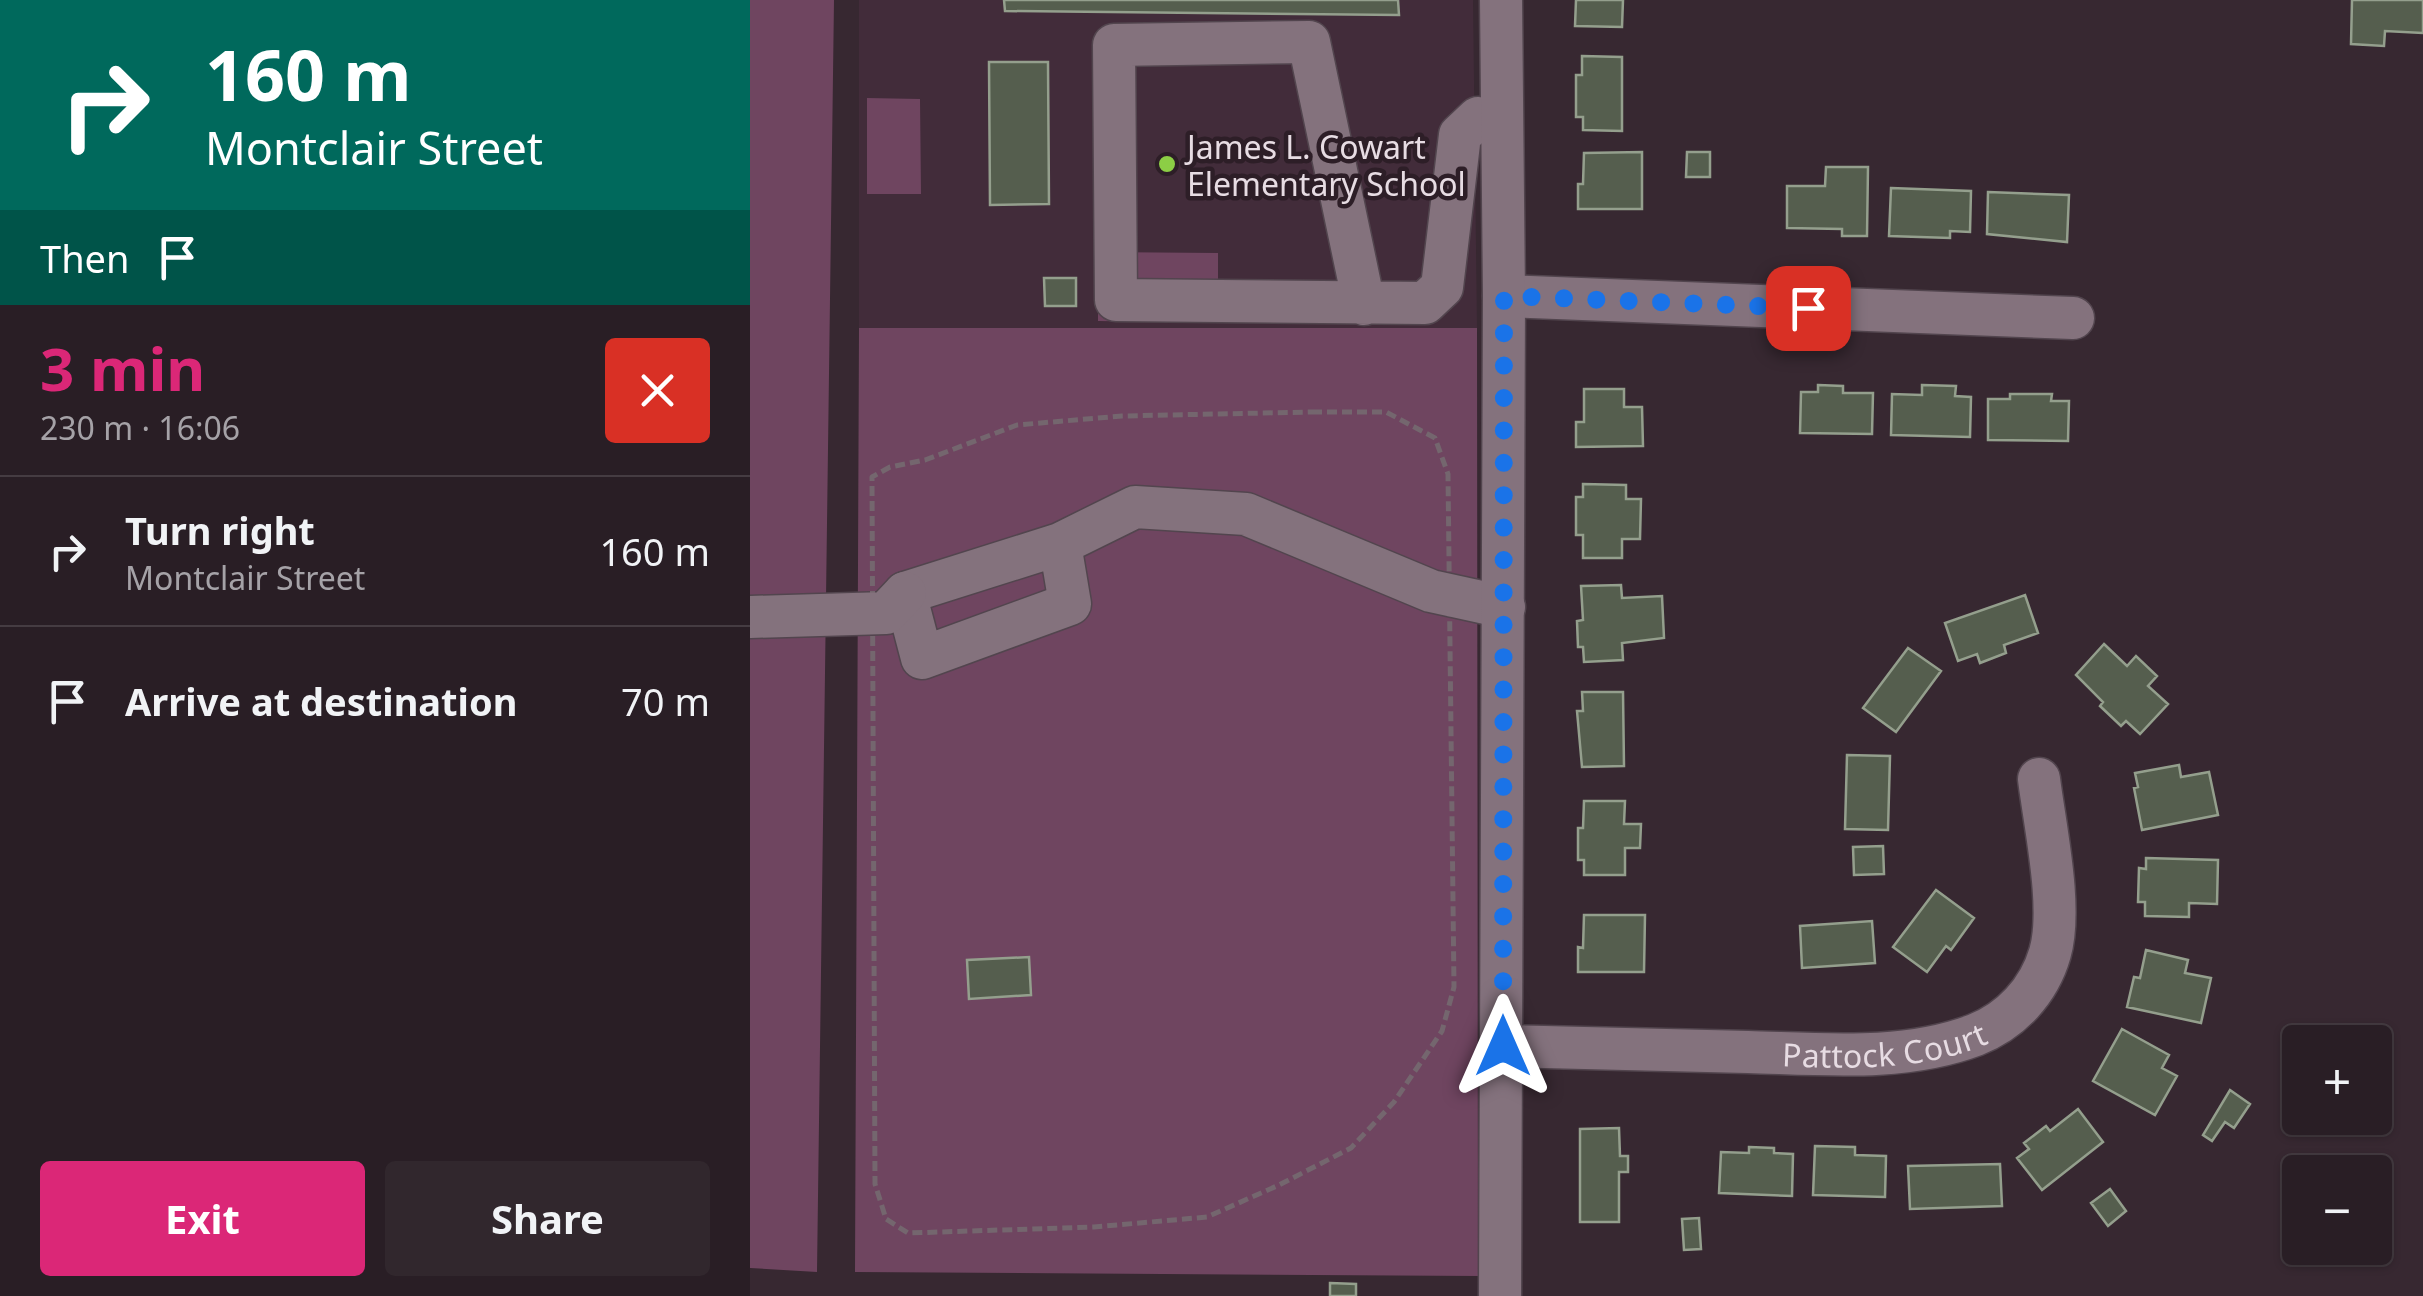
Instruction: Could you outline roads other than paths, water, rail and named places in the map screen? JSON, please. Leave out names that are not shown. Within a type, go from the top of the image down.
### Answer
[{"type":"street","points":[[1500,1296],[1504,607],[1501,0]]},
{"type":"street","points":[[1364,304],[1310,42],[1114,45],[1116,300],[1364,304],[1425,303],[1442,287],[1460,135],[1478,118]]},
{"type":"street","points":[[1504,296],[2073,318]]},
{"type":"street","points":[[750,617],[889,604],[1060,544],[1136,507],[1246,514],[1431,591],[1504,607]]},
{"type":"street","points":[[889,604],[922,658],[1070,604],[1060,544]]},
{"type":"street","name":"Pattock Court","points":[[1503,1046],[1868,1055],[1939,1045],[1976,1034],[2010,1016],[2036,987],[2050,952],[2055,914],[2039,779]]},
{"type":"place","name":"James L. Cowart Elementary School","points":[[1167,164]]}]
